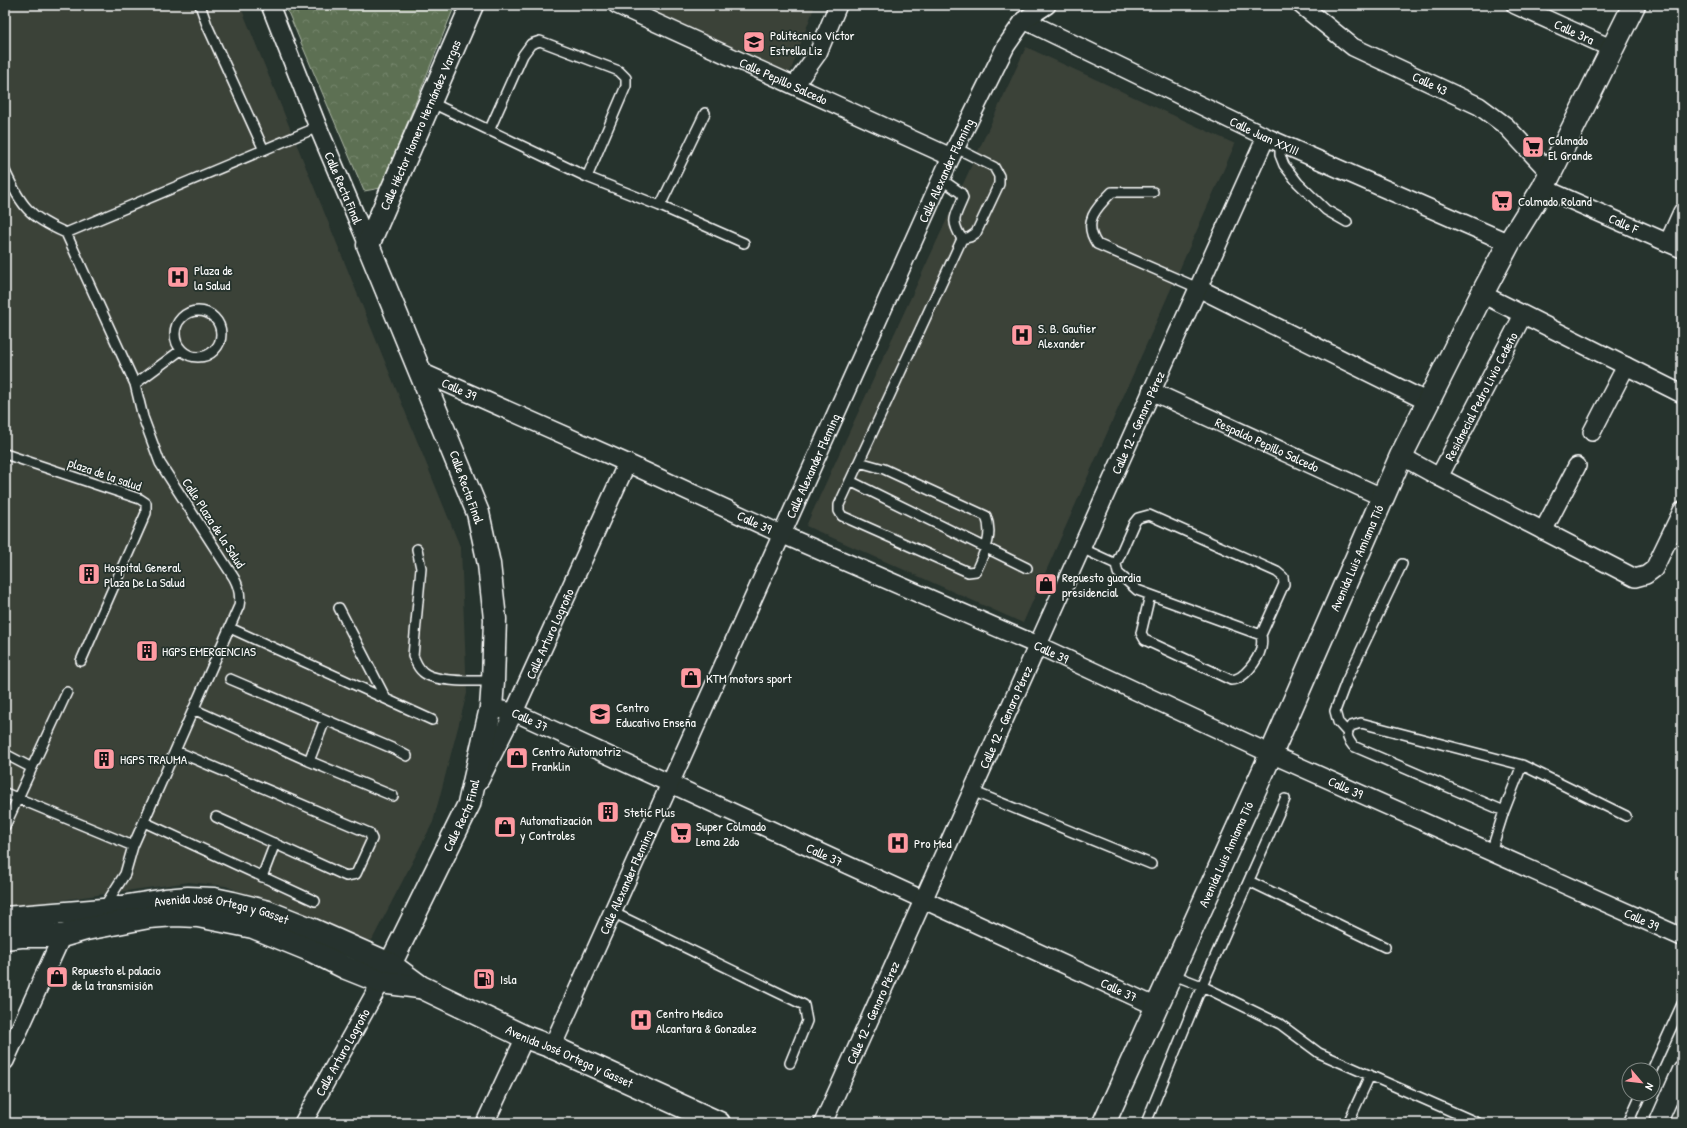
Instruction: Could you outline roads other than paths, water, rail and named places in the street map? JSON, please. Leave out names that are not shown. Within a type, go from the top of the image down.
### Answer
[{"type":"main road","name":"Calle Héctor Homero Hernández Vargas","points":[[368,245],[472,5]]},
{"type":"main road","name":"Avenida Luis Amiama Tió","points":[[1104,1123],[1271,754],[1384,498],[1401,456],[1482,294],[1509,243],[1546,181],[1634,5]]},
{"type":"main road","name":"Calle Recta Final","points":[[368,245],[478,513],[489,564],[495,619],[494,681],[490,708],[469,804],[386,973]]},
{"type":"main road","name":"Avenida José Ortega y Gasset","points":[[5,918],[103,910],[165,900],[188,898],[214,899],[268,912],[311,929],[386,973],[421,987],[525,1037],[552,1047],[719,1123]]},
{"type":"main road","name":"Avenida José Ortega y Gasset","points":[[5,938],[20,936],[62,936],[86,929],[149,916],[198,916],[253,927],[312,951],[346,968],[386,973]]},
{"type":"street","name":"Calle Recta Final","points":[[270,5],[318,127],[368,245]]},
{"type":"street","name":"Calle Pepillo Salcedo","points":[[617,5],[795,85],[954,152]]},
{"type":"street","points":[[795,85],[818,54],[838,5]]},
{"type":"street","points":[[1024,20],[1047,5]]},
{"type":"street","name":"Calle 43","points":[[1301,5],[1353,47],[1479,106],[1506,126],[1546,181]]},
{"type":"street","name":"Calle 3ra","points":[[1515,5],[1613,48]]},
{"type":"street","name":"Calle Juan XXIII","points":[[1024,20],[1273,140],[1509,243]]},
{"type":"street","name":"Calle Alexander Fleming","points":[[552,1047],[941,179],[1006,46],[1024,20]]},
{"type":"street","name":"Calle 12 - Genaro Pérez","points":[[823,1123],[1198,288],[1273,140]]},
{"type":"street","name":"Calle F","points":[[1546,181],[1675,246]]},
{"type":"street","points":[[1675,246],[1682,212]]},
{"type":"street","points":[[1198,288],[1428,402]]},
{"type":"street","points":[[1482,294],[1682,394]]},
{"type":"street","name":"Residnecial Pedro Livio Cedeño","points":[[1439,477],[1523,315]]},
{"type":"street","points":[[1592,432],[1626,366]]},
{"type":"street","name":"Calle 39","points":[[419,371],[627,463],[781,534],[1037,645],[1271,754],[1682,937]]},
{"type":"street","name":"Respaldo Pepillo Salcedo","points":[[1151,391],[1384,498]]},
{"type":"street","points":[[1401,456],[1636,578],[1646,575],[1654,569],[1682,511]]},
{"type":"street","name":"Calle Arturo Logroño","points":[[469,804],[514,712],[627,463]]},
{"type":"street","points":[[1543,531],[1577,466]]},
{"type":"street","name":"Calle 37","points":[[490,708],[514,712],[1157,1007]]},
{"type":"street","points":[[5,1061],[62,936],[103,910]]},
{"type":"street","name":"Calle Arturo Logroño","points":[[302,1123],[386,973]]},
{"type":"street","points":[[485,1123],[525,1037]]},
{"type":"street","points":[[1658,1123],[1678,1087],[1682,1069]]},
{"type":"lane","points":[[200,5],[207,26],[264,150]]},
{"type":"lane","points":[[488,131],[523,55],[531,44],[540,41],[619,71],[626,78],[626,86],[587,177]]},
{"type":"lane","points":[[430,102],[587,177],[660,206],[744,243]]},
{"type":"lane","points":[[660,206],[704,113]]},
{"type":"lane","points":[[5,171],[14,190],[27,210],[44,224],[66,233],[318,127]]},
{"type":"lane","points":[[1273,140],[1284,165],[1298,183],[1326,210],[1347,222]]},
{"type":"lane","points":[[954,152],[994,167],[999,176],[999,184],[976,233],[970,237],[962,239]]},
{"type":"lane","points":[[941,179],[961,193],[963,198],[954,218],[954,226],[962,239]]},
{"type":"lane","points":[[1153,192],[1112,192],[1096,207],[1090,224],[1090,235],[1097,244],[1198,288]]},
{"type":"lane","name":"Calle Plaza de la Salud","points":[[66,233],[135,384],[143,416],[160,463],[238,586],[239,606],[230,628],[133,846],[125,874],[103,910]]},
{"type":"lane","points":[[860,462],[884,469],[986,516],[990,530],[987,548],[976,571],[968,572],[842,516],[839,511],[839,505],[962,239]]},
{"type":"lane","points":[[195,312],[209,314],[214,319],[220,332],[217,346],[213,351],[200,357],[186,354],[181,350],[177,344],[175,330],[182,318],[188,313],[195,312]]},
{"type":"lane","points":[[135,384],[181,350]]},
{"type":"lane","name":"plaza de la salud","points":[[6,454],[140,499],[146,503],[146,513],[81,661]]},
{"type":"lane","points":[[850,481],[1027,568]]},
{"type":"lane","points":[[1150,595],[1140,633],[1145,640],[1230,680],[1236,680],[1247,672],[1261,650],[1261,635],[1284,584],[1283,577],[1277,572],[1149,515],[1138,518],[1134,523],[1116,564],[1118,573],[1125,581],[1137,590],[1261,635]]},
{"type":"lane","points":[[1081,548],[1116,564]]},
{"type":"lane","points":[[417,549],[420,568],[414,656],[417,665],[423,673],[436,677],[452,680],[494,681]]},
{"type":"lane","points":[[1347,732],[1338,722],[1335,711],[1346,682],[1402,564]]},
{"type":"lane","points":[[340,608],[386,699]]},
{"type":"lane","points":[[230,628],[432,720]]},
{"type":"lane","points":[[230,679],[394,748],[407,756]]},
{"type":"lane","points":[[5,826],[67,692]]},
{"type":"lane","points":[[194,709],[309,761],[393,796]]},
{"type":"lane","points":[[309,761],[325,720]]},
{"type":"lane","points":[[1504,811],[1353,746],[1347,739],[1347,732],[1351,726],[1361,723],[1522,765],[1626,816]]},
{"type":"lane","points":[[176,751],[369,833],[372,839],[356,874],[346,876],[216,817]]},
{"type":"lane","points":[[5,754],[32,768]]},
{"type":"lane","points":[[1491,852],[1504,811],[1522,765]]},
{"type":"lane","points":[[972,792],[1151,864]]},
{"type":"lane","points":[[5,793],[133,846]]},
{"type":"lane","points":[[1146,1123],[1202,986],[1285,799]]},
{"type":"lane","points":[[144,822],[315,901]]},
{"type":"lane","points":[[262,876],[275,843]]},
{"type":"lane","points":[[1249,881],[1385,947]]},
{"type":"lane","points":[[612,912],[804,1005],[807,1021],[790,1063]]},
{"type":"lane","points":[[1171,974],[1202,986],[1280,1024],[1319,1053],[1478,1123]]},
{"type":"lane","points":[[1656,1062],[1682,1004]]},
{"type":"lane","points":[[1348,1123],[1370,1075]]},
{"type":"lane","points":[[1628,1123],[1637,1102]]},
{"type":"place","name":"Politécnico Víctor Estrella Liz","points":[[754,42]]},
{"type":"place","name":"Colmado El Grande","points":[[1533,147]]},
{"type":"place","name":"Colmado Roland","points":[[1502,201]]},
{"type":"place","name":"Plaza de la Salud","points":[[178,277]]},
{"type":"place","name":"S. B. Gautier Alexander","points":[[1022,335]]},
{"type":"place","name":"Hospital General Plaza De La Salud","points":[[89,574]]},
{"type":"place","name":"Repuesto guardia presidencial","points":[[1046,584]]},
{"type":"place","name":"HGPS EMERGENCIAS","points":[[147,651]]},
{"type":"place","name":"KTM motors sport","points":[[691,678]]},
{"type":"place","name":"Centro Educativo Enseña","points":[[600,714]]},
{"type":"place","name":"Centro Automotriz Franklin","points":[[517,758]]},
{"type":"place","name":"HGPS TRAUMA","points":[[104,759]]},
{"type":"place","name":"Stetic Plus","points":[[608,812]]},
{"type":"place","name":"Automatización y Controles","points":[[505,827]]},
{"type":"place","name":"Super Colmado Lema 2do","points":[[681,833]]},
{"type":"place","name":"Pro Med","points":[[898,843]]},
{"type":"place","name":"Repuesto el palacio de la transmisión","points":[[57,977]]},
{"type":"place","name":"Isla","points":[[484,979]]},
{"type":"place","name":"Centro Medico Alcantara & Gonzalez","points":[[641,1020]]}]
